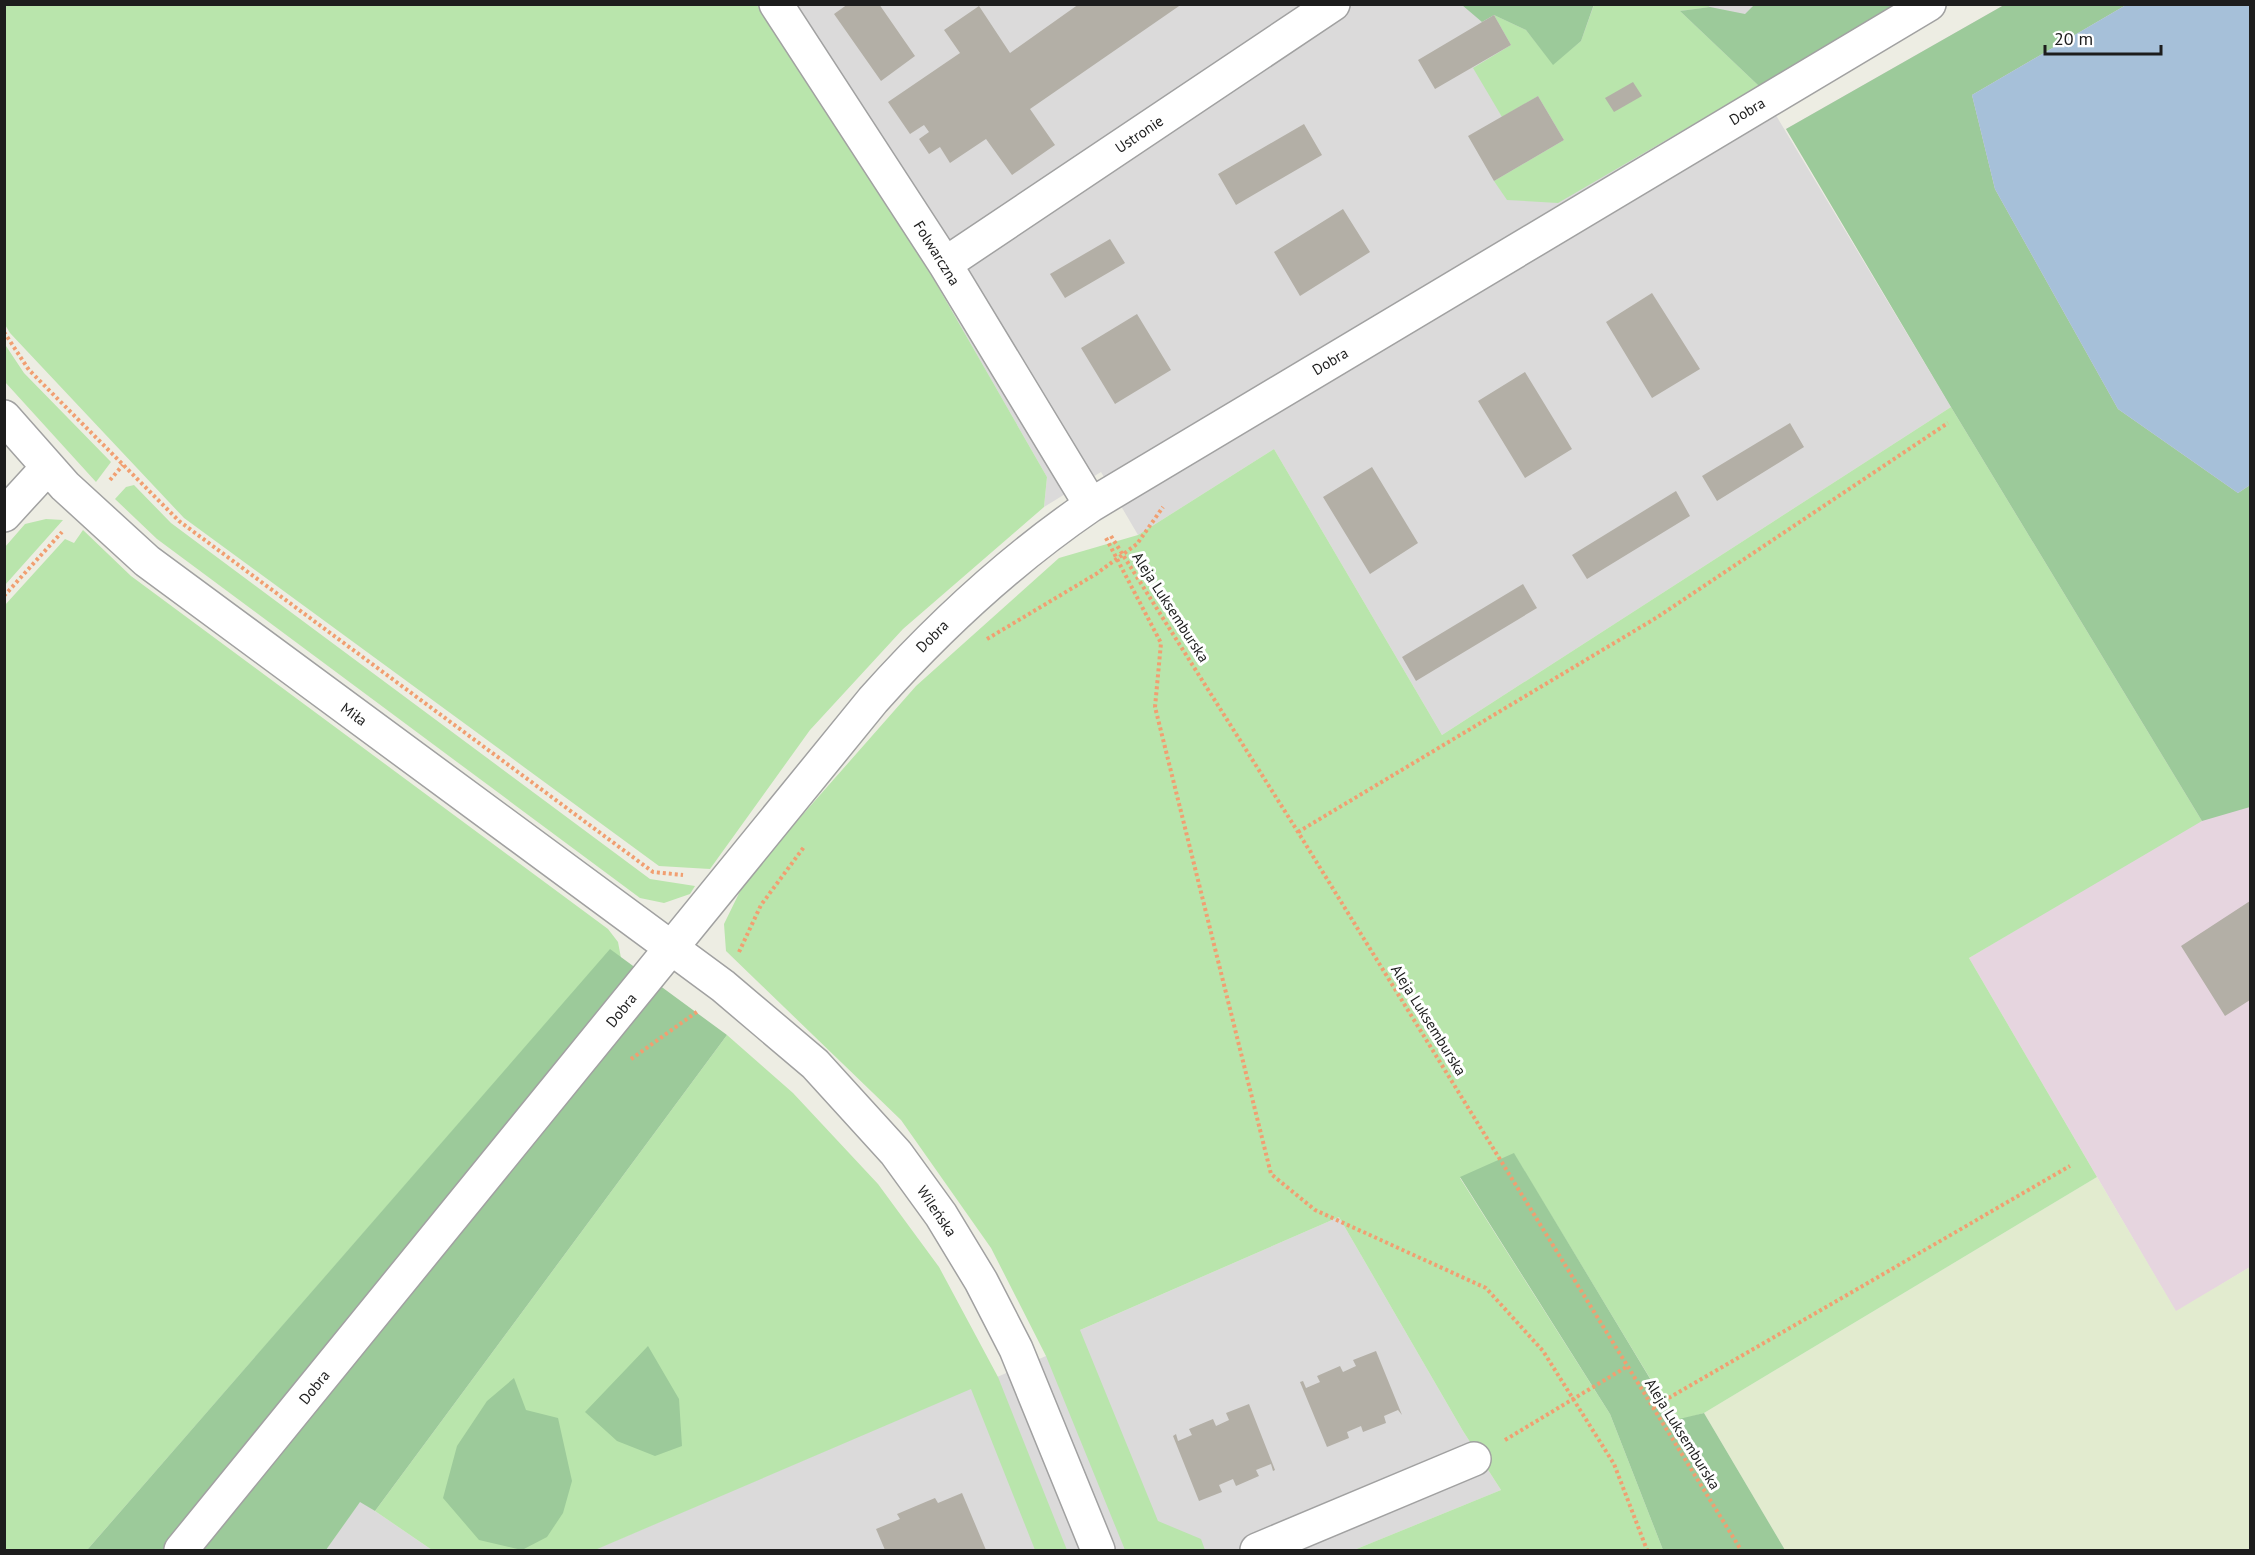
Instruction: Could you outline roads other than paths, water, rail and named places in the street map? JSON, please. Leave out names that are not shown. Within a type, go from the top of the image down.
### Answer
[{"type":"street","name":"Folwarczna","points":[[776,4],[945,264],[1091,505]]},
{"type":"street","name":"Ustronie","points":[[945,264],[1333,4]]},
{"type":"street","name":"Dobra","points":[[181,1551],[873,700],[963,605],[1015,560],[1091,505],[1929,4]]},
{"type":"street","name":"Miła","points":[[4,417],[64,486],[147,561],[672,948]]},
{"type":"street","points":[[4,515],[48,467]]},
{"type":"street","name":"Wileńska","points":[[672,948],[723,986],[815,1064],[896,1153],[941,1215],[981,1281],[1016,1349],[1098,1551]]},
{"type":"street","points":[[1257,1551],[1474,1459]]},
{"type":"water","points":[[2126,5],[2250,5],[2250,485],[2238,493],[2118,409],[1995,189],[1972,95]]}]
